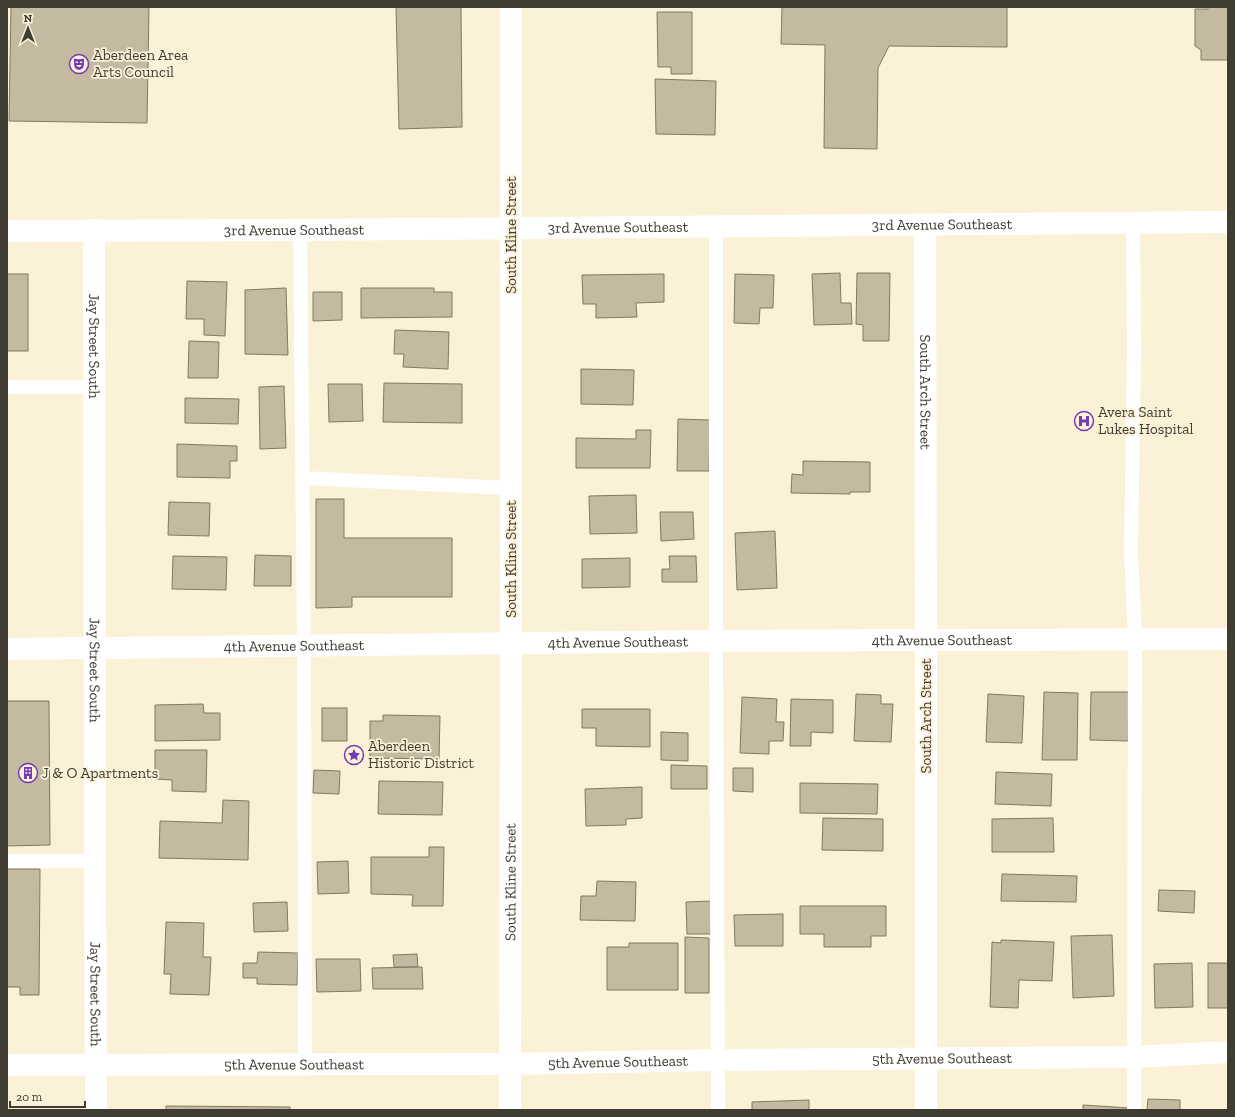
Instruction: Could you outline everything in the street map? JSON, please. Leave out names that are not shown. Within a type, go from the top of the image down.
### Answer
[{"type":"street","name":"South Kline Street","points":[[510,1110],[512,644],[511,7]]},
{"type":"street","name":"3rd Avenue Southeast","points":[[7,231],[511,229],[1228,222]]},
{"type":"street","name":"South Arch Street","points":[[925,225],[926,1110]]},
{"type":"street","name":"Jay Street South","points":[[94,230],[96,1110]]},
{"type":"street","name":"4th Avenue Southeast","points":[[7,649],[716,641],[1228,639]]},
{"type":"street","name":"5th Avenue Southeast","points":[[7,1065],[510,1064],[718,1060],[1134,1057],[1228,1052]]},
{"type":"lane","points":[[1133,223],[1134,351],[1131,553],[1135,639],[1134,1110]]},
{"type":"lane","points":[[716,226],[718,1110]]},
{"type":"lane","points":[[300,230],[304,646],[304,1064]]},
{"type":"lane","points":[[7,387],[95,387]]},
{"type":"lane","points":[[302,478],[512,488]]},
{"type":"lane","points":[[7,860],[95,861]]},
{"type":"building","name":"Aberdeen Area Arts Council","points":[[11,7],[149,7],[147,123],[9,121]]},
{"type":"building","points":[[396,7],[461,7],[462,127],[399,129]]},
{"type":"building","points":[[782,7],[1007,7],[1007,47],[889,46],[878,68],[877,149],[824,148],[825,45],[781,44]]},
{"type":"building","points":[[1208,7],[1228,7],[1228,60],[1201,60],[1201,50],[1195,46],[1195,9],[1208,9]]},
{"type":"building","points":[[657,12],[692,12],[692,74],[671,74],[671,67],[658,67]]},
{"type":"building","points":[[655,79],[716,81],[715,135],[656,134]]},
{"type":"building","points":[[840,273],[841,303],[851,303],[852,324],[814,325],[812,274]]},
{"type":"building","points":[[857,273],[890,273],[889,341],[863,341],[863,325],[856,324]]},
{"type":"building","points":[[7,274],[28,274],[28,351],[7,351]]},
{"type":"building","points":[[664,274],[664,302],[636,303],[637,317],[596,318],[596,304],[583,304],[582,275]]},
{"type":"building","points":[[735,274],[774,275],[773,308],[760,308],[759,324],[734,323]]},
{"type":"building","points":[[187,281],[227,282],[225,336],[204,335],[204,319],[186,319]]},
{"type":"building","points":[[286,288],[288,355],[245,354],[245,290]]},
{"type":"building","points":[[361,288],[434,288],[434,292],[452,292],[452,317],[361,318]]},
{"type":"building","points":[[313,292],[342,292],[342,320],[313,321]]},
{"type":"building","points":[[395,330],[449,332],[448,369],[403,367],[404,354],[394,354]]},
{"type":"building","points":[[189,341],[219,342],[218,378],[188,378]]},
{"type":"building","points":[[581,369],[634,370],[633,405],[581,404]]},
{"type":"building","points":[[384,383],[462,384],[462,423],[383,422]]},
{"type":"building","points":[[328,384],[362,384],[363,421],[329,422]]},
{"type":"building","points":[[284,386],[286,448],[260,449],[259,387]]},
{"type":"building","points":[[185,398],[239,399],[238,424],[185,423]]},
{"type":"building","points":[[678,419],[710,420],[709,471],[677,471]]},
{"type":"building","points":[[636,430],[651,430],[650,468],[576,468],[576,438],[636,439]]},
{"type":"building","points":[[177,444],[237,446],[237,461],[230,461],[230,478],[177,477]]},
{"type":"building","points":[[803,461],[870,462],[870,492],[850,492],[850,494],[791,493],[792,474],[803,475]]},
{"type":"building","points":[[636,495],[637,533],[590,534],[589,496]]},
{"type":"building","points":[[316,499],[344,499],[344,538],[452,538],[452,597],[352,597],[352,607],[316,608]]},
{"type":"building","points":[[169,502],[210,503],[209,536],[168,535]]},
{"type":"building","points":[[660,512],[693,512],[694,539],[661,541]]},
{"type":"building","points":[[775,531],[777,588],[737,590],[735,533]]},
{"type":"building","points":[[255,555],[291,556],[291,586],[254,586]]},
{"type":"building","points":[[173,556],[227,557],[226,590],[172,589]]},
{"type":"building","points":[[669,556],[696,556],[697,582],[662,582],[662,569],[670,569]]},
{"type":"building","points":[[630,558],[630,587],[582,588],[582,559]]},
{"type":"building","points":[[1044,692],[1078,693],[1077,760],[1042,760]]},
{"type":"building","points":[[1091,692],[1129,692],[1128,741],[1090,740]]},
{"type":"building","points":[[856,694],[881,695],[881,704],[893,704],[891,742],[854,741]]},
{"type":"building","points":[[988,694],[1024,696],[1022,743],[986,742]]},
{"type":"building","points":[[742,697],[777,699],[776,722],[784,722],[783,741],[769,741],[769,754],[740,753]]},
{"type":"building","points":[[791,699],[833,700],[833,733],[811,732],[811,746],[790,746]]},
{"type":"building","name":"J & O Apartments","points":[[7,701],[49,701],[50,845],[7,846]]},
{"type":"building","points":[[203,704],[204,713],[220,713],[220,740],[155,741],[155,705]]},
{"type":"building","points":[[322,708],[347,708],[347,741],[322,741]]},
{"type":"building","points":[[582,709],[650,709],[650,747],[596,746],[596,728],[582,728]]},
{"type":"building","points":[[383,715],[440,716],[439,759],[370,758],[370,721],[383,721]]},
{"type":"building","points":[[661,732],[688,733],[688,761],[661,760]]},
{"type":"building","points":[[155,750],[207,750],[206,792],[172,791],[172,780],[155,779]]},
{"type":"building","points":[[671,765],[707,766],[707,789],[671,789]]},
{"type":"building","points":[[733,768],[753,768],[753,792],[733,791]]},
{"type":"building","points":[[314,770],[340,771],[339,794],[313,793]]},
{"type":"building","points":[[996,772],[1052,774],[1051,806],[995,804]]},
{"type":"building","points":[[379,781],[443,782],[442,815],[378,814]]},
{"type":"building","points":[[800,783],[878,784],[877,814],[800,813]]},
{"type":"building","points":[[642,787],[642,818],[626,819],[626,825],[586,826],[585,789]]},
{"type":"building","points":[[223,800],[249,801],[248,860],[159,858],[160,821],[222,823]]},
{"type":"building","points":[[823,818],[883,819],[883,851],[822,850]]},
{"type":"building","points":[[1053,818],[1054,852],[992,852],[992,819]]},
{"type":"building","points":[[429,847],[444,847],[443,906],[412,906],[413,895],[371,894],[371,857],[429,857]]},
{"type":"building","points":[[348,861],[349,893],[318,894],[317,862]]},
{"type":"building","points":[[7,869],[40,869],[39,995],[20,995],[20,987],[7,987]]},
{"type":"building","points":[[1002,874],[1077,876],[1076,902],[1001,901]]},
{"type":"building","points":[[597,881],[636,882],[635,921],[580,920],[581,896],[596,896]]},
{"type":"building","points":[[1159,890],[1195,891],[1194,913],[1158,911]]},
{"type":"building","points":[[712,901],[713,934],[687,934],[686,902]]},
{"type":"building","points":[[287,902],[288,931],[254,932],[253,903]]},
{"type":"building","points":[[800,906],[886,906],[886,936],[871,936],[871,947],[824,947],[824,934],[800,934]]},
{"type":"building","points":[[783,914],[783,946],[735,946],[734,915]]},
{"type":"building","points":[[166,922],[204,923],[203,957],[211,957],[209,995],[170,994],[171,974],[164,974]]},
{"type":"building","points":[[1112,935],[1114,996],[1073,998],[1071,936]]},
{"type":"building","points":[[685,937],[709,938],[709,993],[685,993]]},
{"type":"building","points":[[1001,940],[1054,942],[1052,981],[1019,980],[1018,1008],[990,1007],[992,942],[1001,943]]},
{"type":"building","points":[[629,943],[678,943],[678,990],[607,990],[607,947],[629,947]]},
{"type":"building","points":[[258,952],[298,953],[297,985],[257,984],[257,978],[243,978],[243,963],[257,963]]},
{"type":"building","points":[[417,954],[418,967],[394,967],[393,955]]},
{"type":"building","points":[[316,959],[360,959],[361,991],[317,992]]},
{"type":"building","points":[[1192,963],[1193,1007],[1155,1008],[1154,964]]},
{"type":"building","points":[[1208,963],[1228,963],[1228,1008],[1208,1008]]},
{"type":"building","points":[[422,967],[423,989],[373,989],[372,968]]},
{"type":"building","points":[[1148,1099],[1180,1100],[1180,1110],[1147,1110]]},
{"type":"building","points":[[809,1100],[809,1110],[752,1110],[752,1102]]},
{"type":"building","points":[[1083,1105],[1130,1108],[1130,1110],[1083,1110]]},
{"type":"building","points":[[166,1106],[290,1107],[290,1110],[166,1110]]},
{"type":"place","name":"Aberdeen Area Arts Council","points":[[79,64]]},
{"type":"place","name":"Avera Saint Lukes Hospital","points":[[1084,421]]},
{"type":"place","name":"Aberdeen Historic District","points":[[354,755]]},
{"type":"place","name":"J & O Apartments","points":[[28,773]]}]
